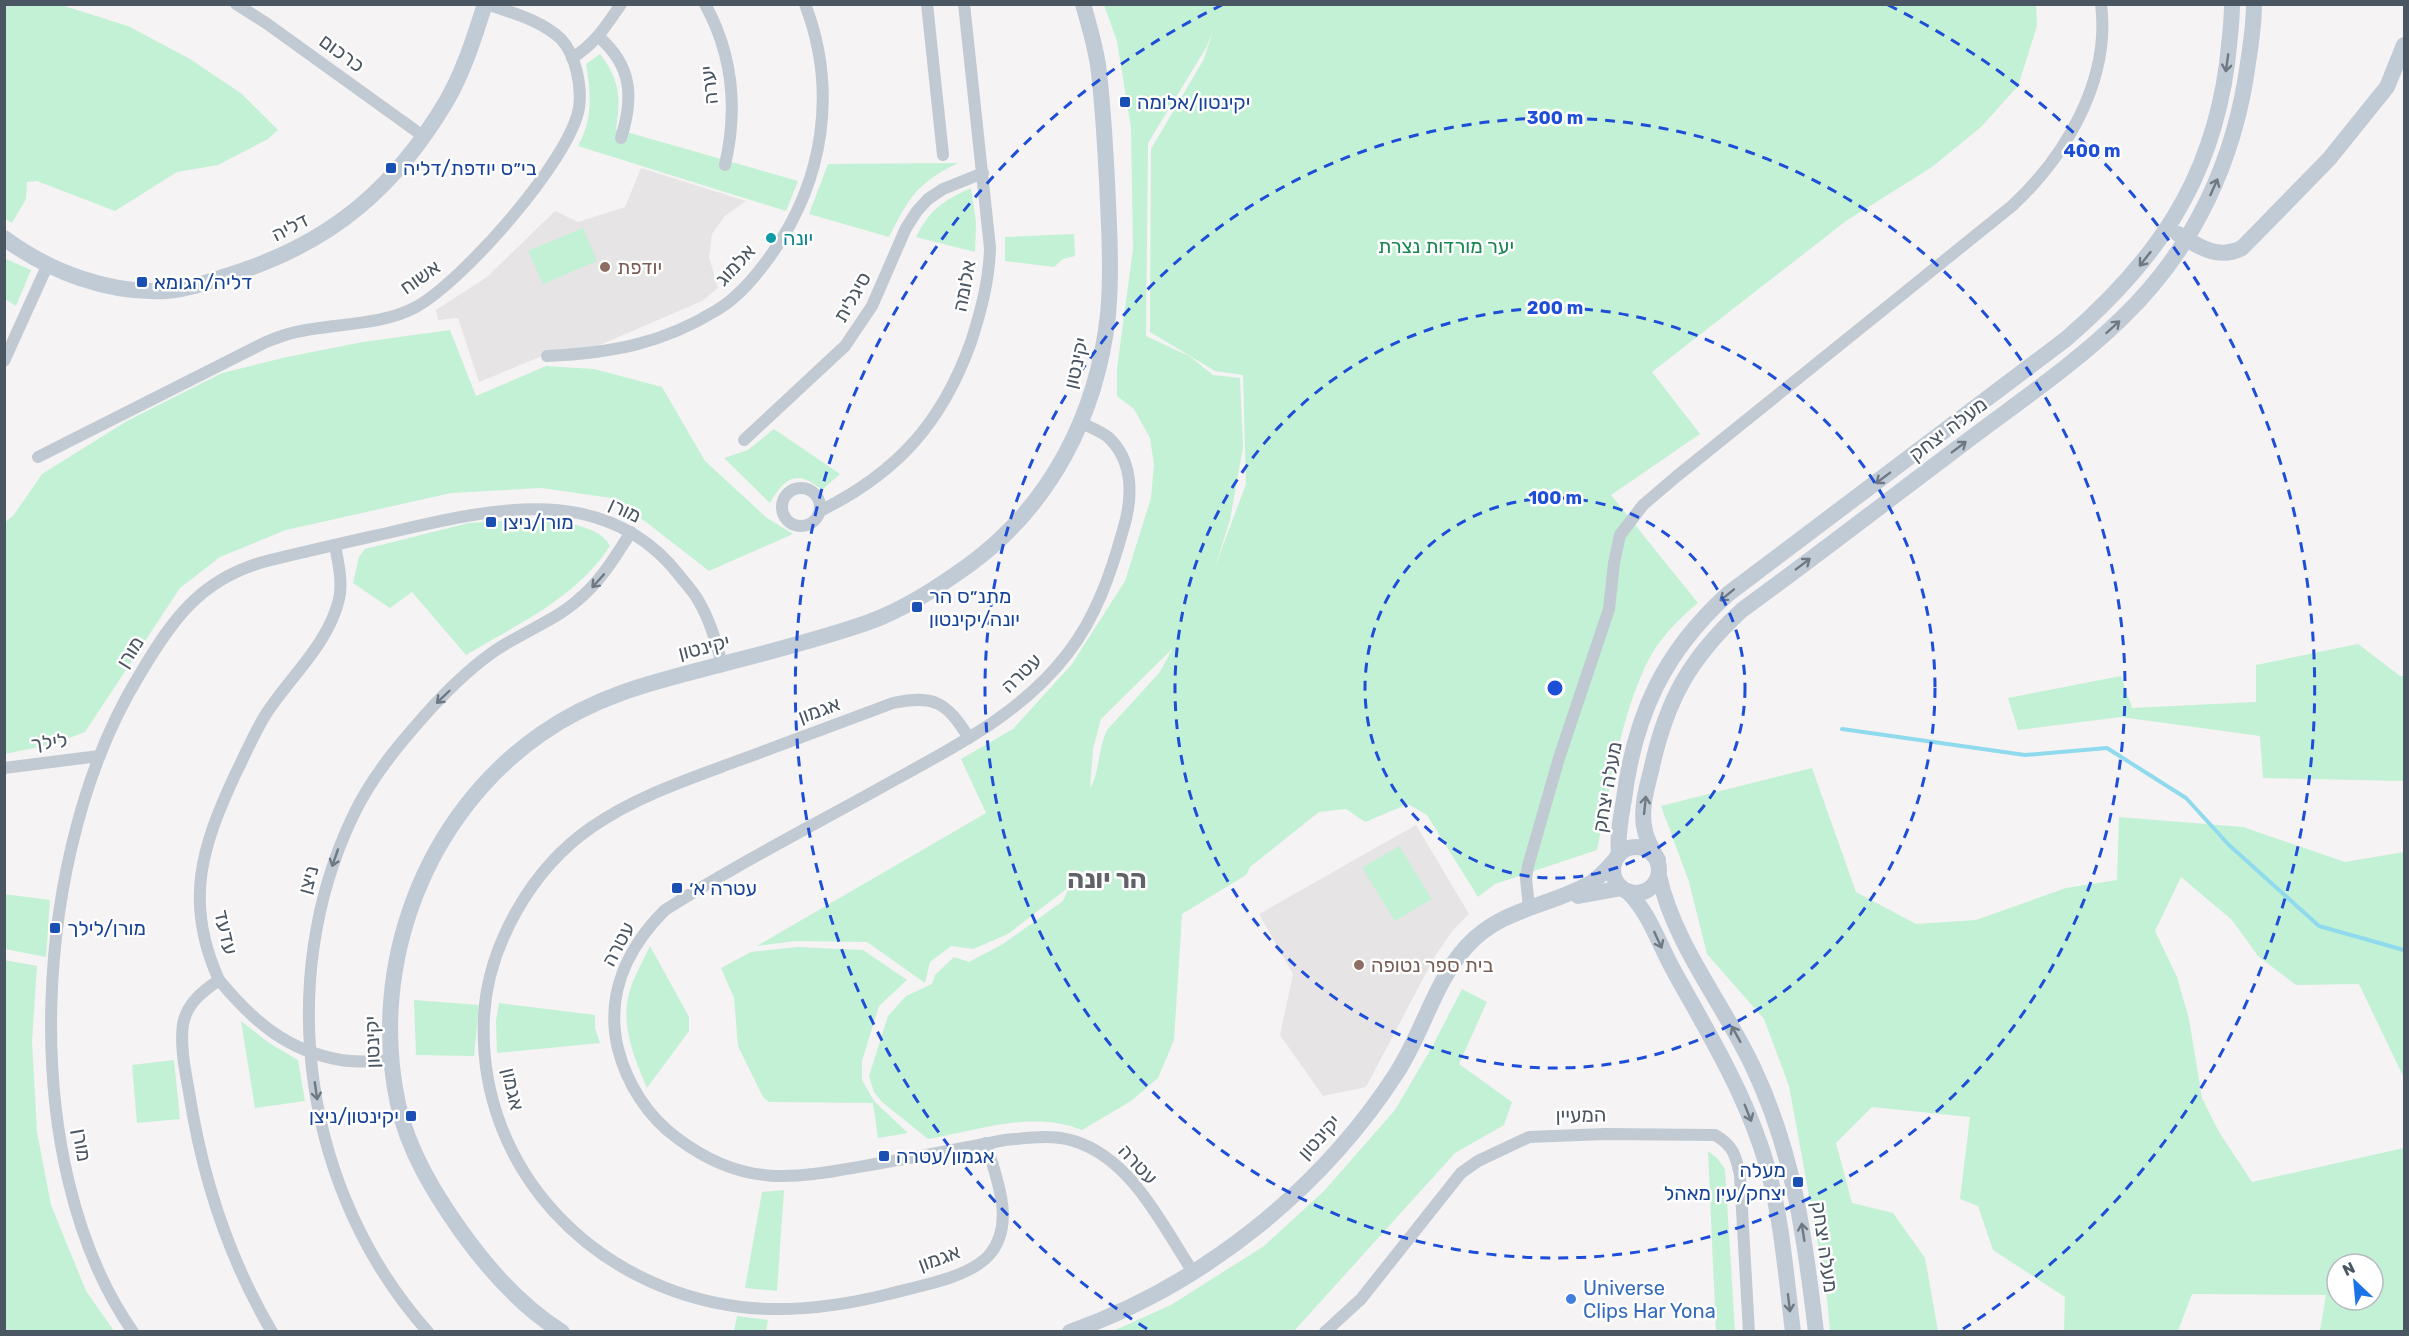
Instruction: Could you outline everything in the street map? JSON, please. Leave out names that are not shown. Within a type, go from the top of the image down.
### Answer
[{"type":"street","name":"כרכום","points":[[236,4],[266,22],[423,136]]},
{"type":"street","name":"דליה","points":[[4,238],[48,264],[86,280],[113,287],[167,291],[199,285],[251,267],[307,243],[359,209],[383,185],[423,136],[447,101],[460,74],[486,4]]},
{"type":"street","name":"אשוח","points":[[38,457],[266,342],[296,332],[399,315],[439,291],[472,262],[533,191],[568,135],[579,107],[578,79],[572,58],[562,40],[527,19],[486,4]]},
{"type":"street","points":[[572,58],[587,49],[599,37],[621,4]]},
{"type":"street","name":"יערה","points":[[705,4],[718,28],[732,87],[732,119],[724,165]]},
{"type":"street","name":"אלמוג","points":[[547,356],[621,349],[655,340],[718,309],[743,290],[766,263],[790,229],[815,166],[819,142],[823,99],[820,65],[816,33],[805,4]]},
{"type":"street","points":[[927,4],[943,155]]},
{"type":"street","name":"אלומה","points":[[820,511],[844,499],[894,464],[919,439],[950,393],[962,368],[984,299],[989,272],[990,248],[964,4]]},
{"type":"street","name":"יקינטון","points":[[562,1332],[525,1303],[472,1247],[430,1183],[411,1145],[398,1105],[391,1023],[398,947],[407,914],[420,881],[440,844],[464,808],[512,755],[573,713],[608,696],[650,682],[874,621],[922,597],[985,554],[1035,504],[1050,483],[1073,442],[1091,398],[1102,352],[1110,282],[1110,243],[1101,92],[1098,63],[1083,4]]},
{"type":"street","points":[[1531,906],[1526,879],[1528,866],[1559,758],[1609,609],[1620,535],[1643,505],[1677,476],[2032,188],[2065,144],[2085,103],[2095,74],[2100,45],[2101,4]]},
{"type":"street","name":"מעלה יצחק","points":[[1617,858],[1625,787],[1646,706],[1670,660],[1700,621],[1728,594],[2066,339],[2125,284],[2168,228],[2195,178],[2214,129],[2224,80],[2232,4]]},
{"type":"street","name":"מעלה יצחק","points":[[1816,1332],[1801,1217],[1783,1138],[1746,1052],[1669,909],[1658,868],[1645,834],[1643,824],[1646,790],[1655,750],[1673,696],[1704,650],[1742,610],[2080,356],[2141,298],[2186,239],[2215,186],[2235,135],[2246,84],[2254,4]]},
{"type":"street","points":[[599,37],[620,61],[627,81],[629,101],[621,138]]},
{"type":"street","points":[[2168,228],[2212,253],[2232,253],[2242,248],[2329,159],[2380,96],[2387,87],[2404,45]]},
{"type":"street","name":"סיגלית","points":[[744,441],[845,346],[872,306],[906,228],[916,211],[943,189],[983,173]]},
{"type":"street","points":[[4,361],[48,264]]},
{"type":"street","name":"עטרה","points":[[1080,422],[1106,435],[1118,447],[1127,465],[1130,488],[1126,519],[1110,574],[1092,614],[1068,653],[1038,686],[1008,712],[969,738],[665,910],[646,929],[633,949],[621,976],[614,1005],[613,1028],[620,1054],[645,1107],[664,1129],[713,1163],[773,1177],[807,1176],[986,1143],[1034,1137],[1072,1140],[1108,1158],[1126,1175],[1193,1272]]},
{"type":"street","name":"מורן","points":[[133,1332],[90,1248],[74,1203],[62,1148],[54,1095],[52,1062],[52,1005],[56,948],[63,896],[82,802],[99,756],[129,691],[163,635],[186,607],[204,591],[241,568],[446,519],[540,508],[577,512],[601,519],[631,532],[667,560],[698,599],[711,627],[722,664]]},
{"type":"street","name":"ניצן","points":[[428,1332],[389,1283],[350,1215],[322,1132],[311,1053],[310,964],[315,930],[335,858],[354,813],[378,774],[436,704],[462,678],[495,651],[562,613],[578,600],[603,575],[631,532]]},
{"type":"street","name":"עדעד","points":[[272,1332],[242,1276],[224,1231],[204,1165],[183,1058],[183,1023],[190,1005],[200,993],[219,980],[208,955],[201,927],[200,881],[208,839],[222,803],[265,716],[320,641],[332,619],[340,598],[340,577],[335,545]]},
{"type":"street","name":"אגמון","points":[[969,738],[956,717],[943,705],[929,699],[914,699],[893,704],[664,788],[588,829],[560,854],[519,909],[491,970],[485,1003],[484,1033],[494,1106],[520,1168],[541,1197],[564,1224],[624,1270],[662,1288],[703,1300],[741,1307],[785,1310],[829,1306],[946,1279],[974,1266],[990,1254],[1002,1223],[1002,1201],[986,1143]]},
{"type":"street","name":"לילך","points":[[4,768],[99,756]]},
{"type":"street","points":[[1625,890],[1635,893],[1650,889],[1658,868],[1647,849],[1639,846],[1625,849],[1617,858],[1613,869],[1615,880],[1625,890],[1640,903],[1673,970],[1717,1046],[1761,1145],[1776,1211],[1792,1332]]},
{"type":"street","name":"יקינטון","points":[[1070,1332],[1129,1307],[1193,1272],[1218,1256],[1291,1198],[1368,1113],[1397,1073],[1438,990],[1465,948],[1492,925],[1531,906],[1592,882],[1617,858]]},
{"type":"street","name":"יקינטון","points":[[1531,906],[1625,890]]},
{"type":"street","points":[[219,980],[261,1025],[282,1039],[311,1053],[343,1061],[393,1060]]},
{"type":"street","name":"המעיין","points":[[1324,1332],[1361,1299],[1461,1173],[1478,1161],[1529,1137],[1651,1134],[1715,1136],[1726,1142],[1736,1154],[1740,1175],[1749,1332]]},
{"type":"shaded area","name":"יודפת","points":[[641,168],[746,201],[725,216],[712,234],[709,257],[718,288],[702,301],[593,348],[554,351],[479,382],[458,318],[438,320],[436,310],[487,277],[555,211],[578,222],[625,207]]},
{"type":"shaded area","name":"בית ספר נטופה","points":[[1416,825],[1469,914],[1453,930],[1435,956],[1366,1087],[1323,1096],[1280,1035],[1293,974],[1259,914]]},
{"type":"green space","points":[[5,4],[61,5],[128,26],[190,59],[242,94],[278,130],[268,139],[218,165],[177,172],[115,211],[37,181],[27,182],[26,199],[12,223],[4,218]]},
{"type":"green space","name":"יער מורדות נצרת","points":[[1104,5],[2036,5],[2037,26],[2018,86],[1981,127],[1932,167],[1846,221],[1652,372],[1700,434],[1611,495],[1698,603],[1661,640],[1645,667],[1636,689],[1616,757],[1597,850],[1495,884],[1478,897],[1427,815],[1408,804],[1365,822],[1346,809],[1319,812],[1250,867],[1246,875],[1182,914],[1174,1040],[1158,1078],[1131,1101],[1082,1130],[1064,1124],[1025,1122],[986,1127],[928,1139],[882,1102],[874,1092],[869,1076],[888,1016],[906,996],[932,984],[935,975],[954,957],[969,962],[1003,944],[1063,901],[1069,887],[1008,934],[973,949],[951,946],[930,962],[925,983],[867,942],[796,941],[757,946],[986,813],[961,759],[1013,729],[1072,664],[1125,581],[1151,498],[1154,465],[1150,438],[1134,409],[1117,396],[1117,369],[1133,249],[1131,128],[1117,41]],"holes":[[[1213,30],[1204,59],[1151,149],[1150,332],[1215,371],[1243,375],[1246,484],[1215,567],[1230,520],[1243,447],[1240,378],[1213,375],[1189,356],[1146,336],[1148,143],[1206,48]],[[1173,648],[1160,672],[1107,730],[1090,789],[1093,749],[1101,719]]]},
{"type":"green space","points":[[600,54],[612,72],[617,90],[616,129],[798,181],[786,211],[578,146],[586,126],[589,106],[586,64]]},
{"type":"green space","points":[[958,163],[933,177],[916,192],[902,211],[889,237],[809,214],[828,164]]},
{"type":"green space","points":[[971,188],[976,222],[975,252],[916,237],[926,220],[938,207]]},
{"type":"green space","points":[[583,228],[597,261],[543,284],[528,251]]},
{"type":"green space","points":[[1074,234],[1075,256],[1063,259],[1054,267],[1005,261],[1005,237]]},
{"type":"green space","points":[[4,258],[31,270],[16,306],[5,299]]},
{"type":"green space","points":[[450,330],[476,396],[546,366],[594,369],[662,387],[705,461],[767,518],[793,534],[709,571],[611,498],[542,488],[451,493],[286,530],[220,557],[180,588],[85,732],[53,744],[5,754],[5,522],[13,516],[42,474],[127,421],[222,373],[363,342]]},
{"type":"green space","points":[[774,429],[840,474],[822,490],[805,480],[792,479],[781,487],[770,503],[724,458],[748,450]]},
{"type":"green space","points":[[519,520],[556,522],[583,527],[604,538],[610,546],[580,581],[563,595],[525,621],[466,655],[412,592],[390,608],[353,583],[359,557],[365,549],[469,523]]},
{"type":"green space","points":[[2358,644],[2400,676],[2404,676],[2404,781],[2263,778],[2260,736],[2121,717],[2018,730],[2008,698],[2121,676],[2132,708],[2256,702],[2256,665]]},
{"type":"green space","points":[[1812,768],[1856,892],[1916,924],[1976,920],[2066,888],[2117,880],[2119,817],[2243,827],[2345,862],[2404,852],[2404,1078],[2359,984],[2296,985],[2258,956],[2232,920],[2181,877],[2155,931],[2177,977],[2189,1019],[2202,1098],[2219,1132],[2252,1182],[2404,1148],[2404,1331],[2320,1331],[2325,1301],[2325,1312],[2385,1312],[2385,1252],[2325,1252],[2325,1295],[2192,1294],[2178,1331],[2064,1331],[2065,1297],[1993,1250],[1978,1206],[1960,1199],[1970,1117],[1872,1107],[1836,1143],[1852,1203],[1893,1213],[1925,1258],[1938,1331],[1830,1331],[1826,1288],[1789,1086],[1764,1019],[1707,954],[1689,882],[1661,806]]},
{"type":"green space","points":[[1399,846],[1432,899],[1395,921],[1362,868]]},
{"type":"green space","points":[[4,894],[50,900],[46,957],[5,949]]},
{"type":"green space","points":[[650,946],[689,1017],[689,1031],[647,1088],[632,1050],[626,1011],[632,984]]},
{"type":"green space","points":[[797,947],[863,950],[907,980],[879,1006],[862,1061],[862,1080],[874,1101],[908,1133],[878,1138],[873,1103],[769,1102],[763,1097],[738,1046],[734,998],[721,968],[751,952]]},
{"type":"green space","points":[[4,960],[37,966],[32,1041],[37,1132],[51,1205],[86,1291],[114,1331],[5,1331]]},
{"type":"green space","points":[[1462,989],[1487,1002],[1459,1064],[1512,1102],[1504,1125],[1455,1153],[1294,1331],[1113,1331],[1171,1305],[1264,1246],[1324,1191],[1395,1110],[1432,1047]]},
{"type":"green space","points":[[414,1000],[479,1005],[474,1056],[416,1055]]},
{"type":"green space","points":[[499,1003],[595,1015],[595,1028],[600,1043],[497,1053],[496,1021]]},
{"type":"green space","points":[[241,1021],[269,1043],[298,1060],[305,1101],[255,1108]]},
{"type":"green space","points":[[174,1060],[180,1119],[137,1123],[132,1065]]},
{"type":"green space","points":[[1708,1151],[1725,1169],[1735,1331],[1716,1331]]},
{"type":"green space","points":[[784,1190],[777,1291],[745,1288],[762,1192]]},
{"type":"green space","points":[[737,1316],[768,1320],[766,1331],[734,1331]]},
{"type":"waterway","points":[[1842,729],[2025,755],[2107,748],[2186,798],[2229,845],[2319,926],[2404,950]]},
{"type":"place","name":"יקינטון/אלומה","points":[[1125,102]]},
{"type":"place","name":"בי״ס יודפת/דליה","points":[[391,168]]},
{"type":"place","name":"יונה","points":[[771,238]]},
{"type":"place","name":"יודפת","points":[[605,267]]},
{"type":"place","name":"דליה/הגומא","points":[[142,282]]},
{"type":"place","name":"מורן/ניצן","points":[[491,522]]},
{"type":"place","name":"מתנ״ס הר יונה/יקינטון","points":[[917,607]]},
{"type":"place","name":"עטרה א׳","points":[[677,888]]},
{"type":"place","name":"מורן/לילך","points":[[55,928]]},
{"type":"place","name":"בית ספר נטופה","points":[[1359,965]]},
{"type":"place","name":"יקינטון/ניצן","points":[[411,1116]]},
{"type":"place","name":"אגמון/עטרה","points":[[884,1156]]},
{"type":"place","name":"מעלה יצחק/עין מאהל","points":[[1798,1182]]},
{"type":"place","name":"Universe Clips Har Yona","points":[[1571,1299]]},
{"type":"district","name":"הר יונה","points":[[1107,879]]}]
